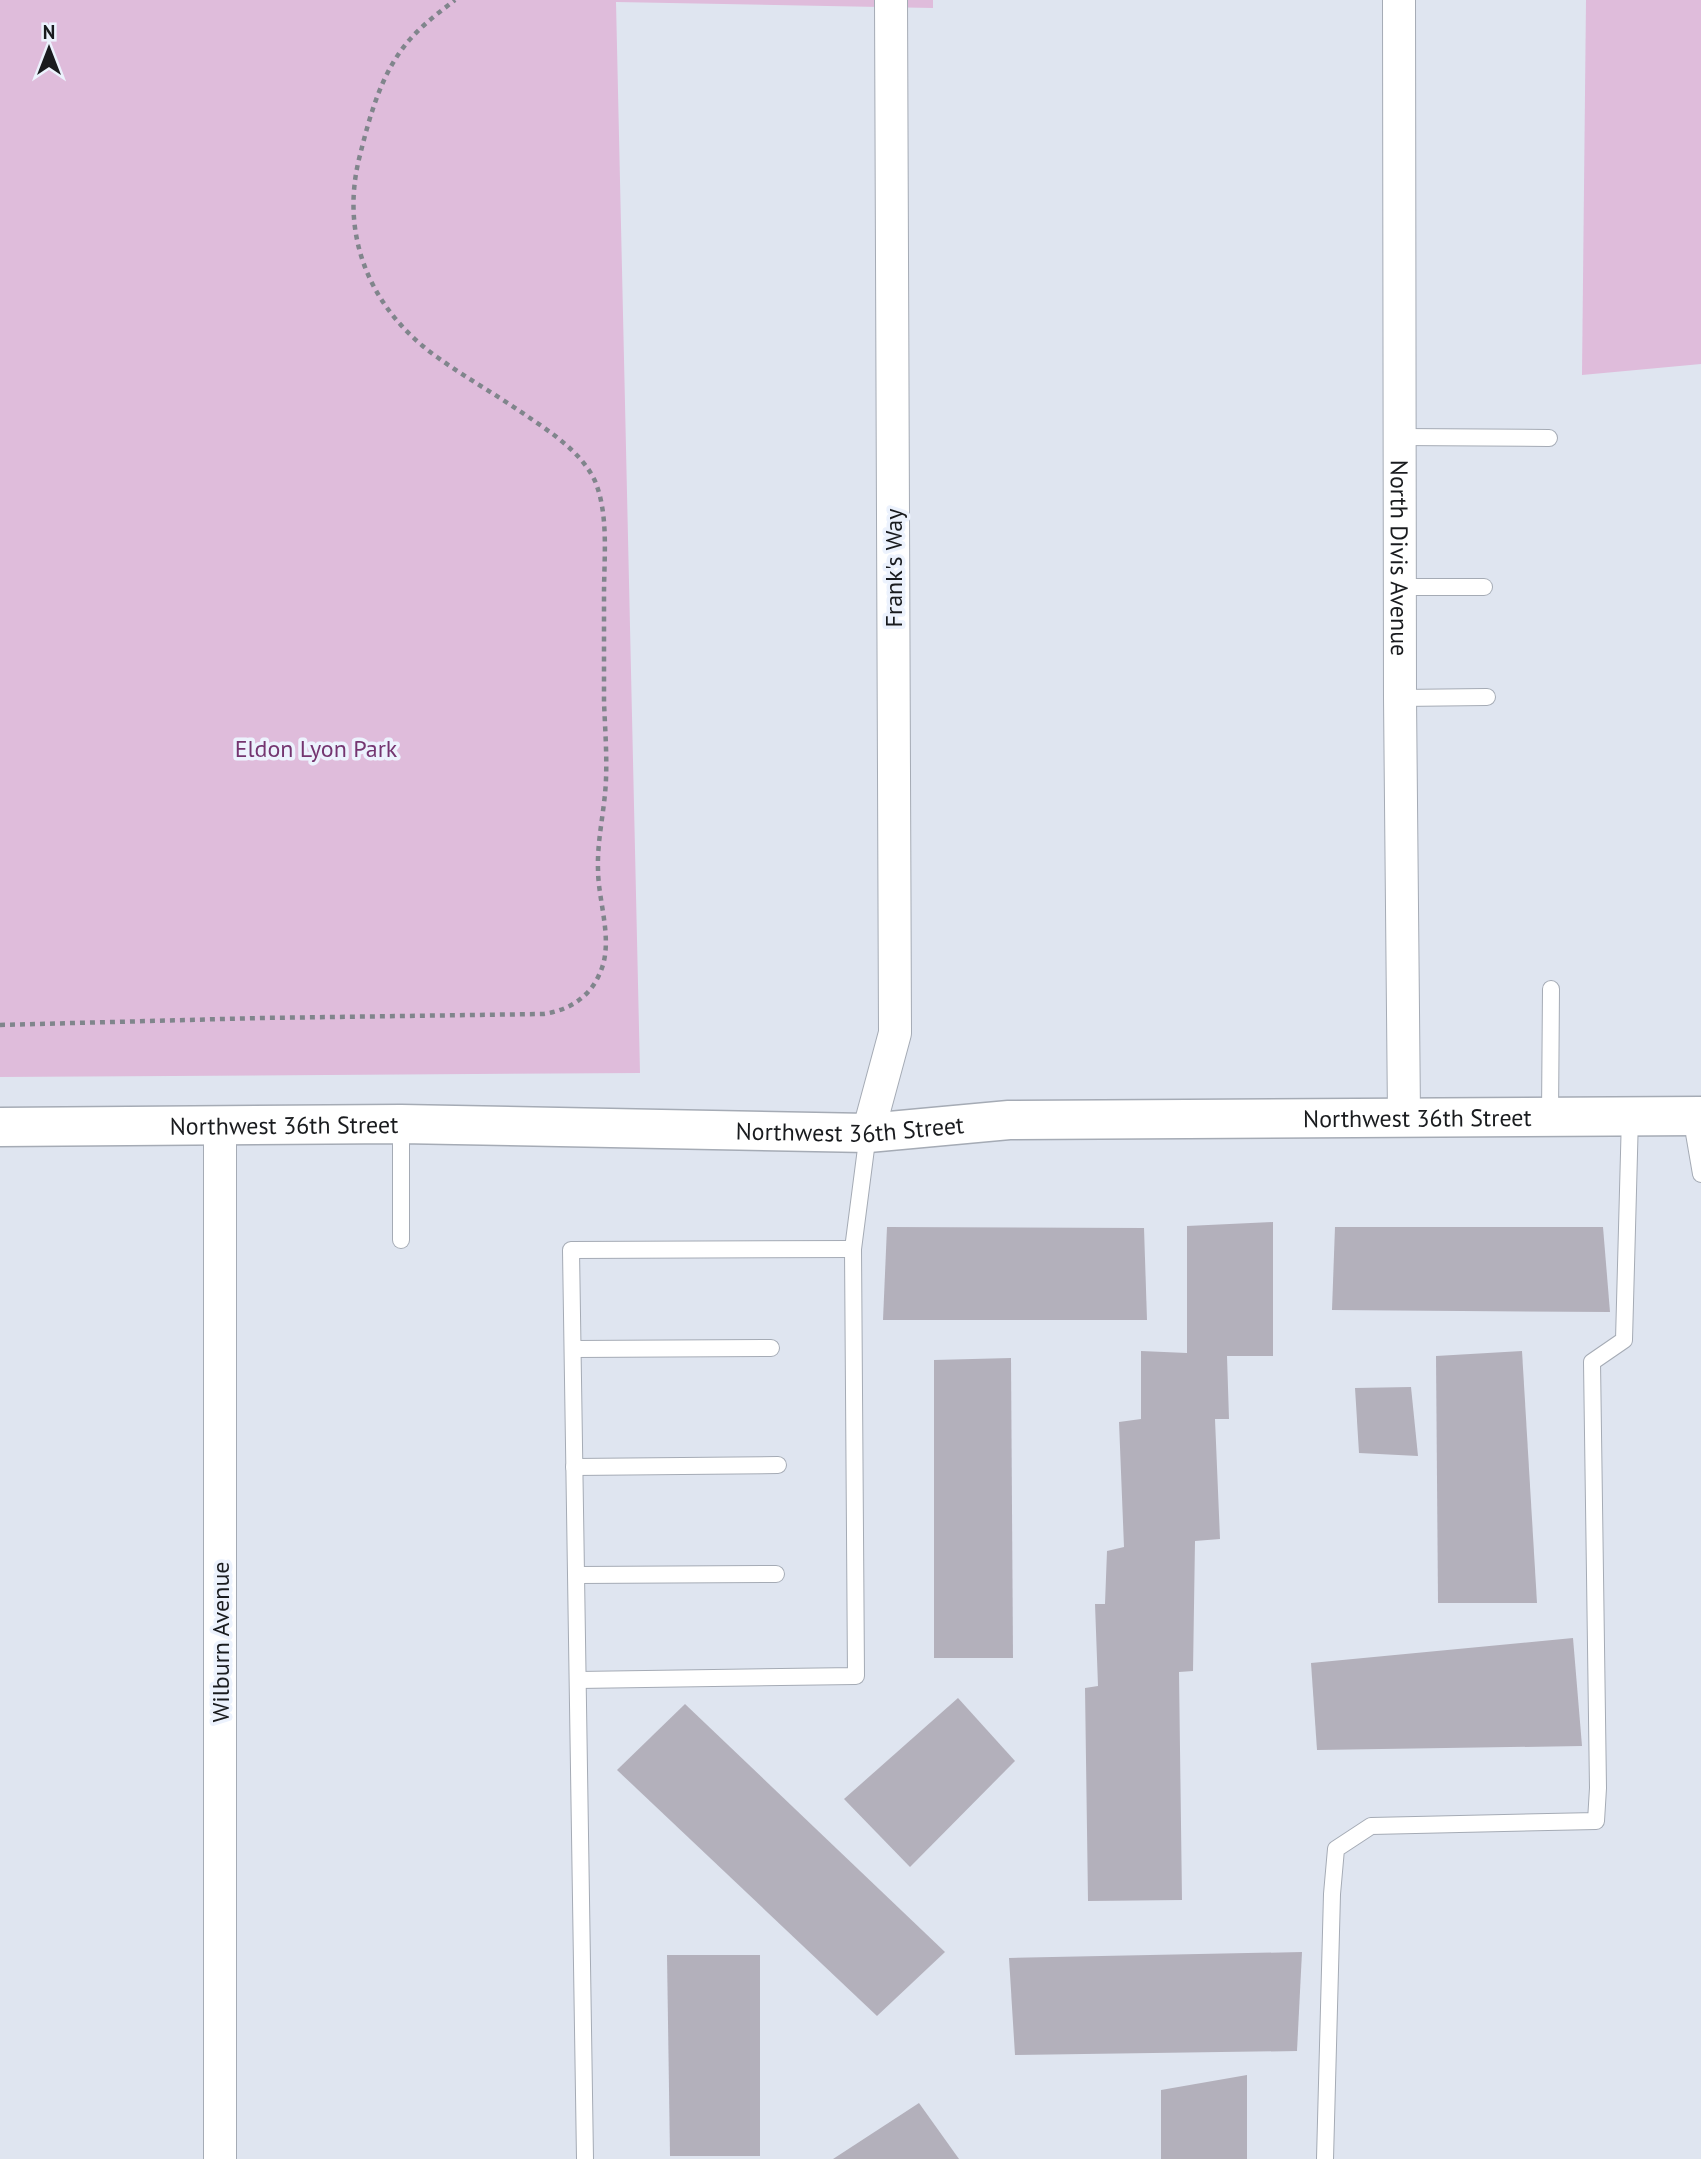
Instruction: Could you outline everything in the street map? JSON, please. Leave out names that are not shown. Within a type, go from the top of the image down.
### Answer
[{"type":"street","name":"Frank's Way","points":[[868,1133],[895,1033],[891,0]]},
{"type":"street","name":"North Divis Avenue","points":[[1399,0],[1400,698],[1404,1116]]},
{"type":"street","name":"Northwest 36th Street","points":[[0,1127],[401,1124],[868,1133],[1009,1120],[1696,1116]]},
{"type":"street","name":"Wilburn Avenue","points":[[220,1124],[220,2159]]},
{"type":"lane","points":[[1399,437],[1549,438]]},
{"type":"lane","points":[[1400,587],[1484,587]]},
{"type":"lane","points":[[1400,698],[1487,697]]},
{"type":"lane","points":[[1550,1116],[1551,989]]},
{"type":"lane","points":[[1325,2159],[1332,1894],[1336,1849],[1371,1826],[1596,1821],[1598,1788],[1592,1362],[1624,1340],[1630,1116]]},
{"type":"lane","points":[[1696,1116],[1701,1174]]},
{"type":"lane","points":[[401,1124],[401,1240]]},
{"type":"lane","points":[[578,1680],[856,1676],[853,1249],[868,1133]]},
{"type":"lane","points":[[585,2159],[571,1250],[853,1249]]},
{"type":"lane","points":[[574,1349],[771,1348]]},
{"type":"lane","points":[[574,1467],[778,1465]]},
{"type":"lane","points":[[578,1575],[776,1574]]},
{"type":"path","points":[[0,1025],[543,1014],[559,1012],[573,1004],[591,989],[600,974],[606,937],[598,866],[606,778],[604,550],[602,508],[594,480],[580,458],[549,430],[435,356],[403,327],[382,301],[366,274],[356,243],[352,209],[358,164],[371,111],[391,65],[414,35],[455,0]]},
{"type":"green space","name":"Eldon Lyon Park","points":[[0,0],[933,0],[933,8],[616,2],[640,1073],[0,1077]]},
{"type":"green space","points":[[1586,0],[1701,0],[1701,364],[1582,375]]},
{"type":"building","points":[[1273,1222],[1273,1356],[1227,1356],[1229,1419],[1215,1419],[1220,1539],[1195,1541],[1193,1671],[1179,1672],[1182,1900],[1088,1901],[1085,1688],[1098,1686],[1095,1604],[1105,1604],[1107,1551],[1124,1547],[1119,1422],[1141,1419],[1141,1351],[1187,1353],[1187,1226]]},
{"type":"building","points":[[887,1227],[1144,1228],[1147,1320],[883,1320]]},
{"type":"building","points":[[1335,1227],[1603,1227],[1610,1312],[1332,1310]]},
{"type":"building","points":[[1522,1351],[1537,1603],[1438,1603],[1436,1356]]},
{"type":"building","points":[[1011,1358],[1013,1658],[934,1658],[934,1360]]},
{"type":"building","points":[[1411,1387],[1418,1456],[1359,1453],[1355,1388]]},
{"type":"building","points":[[1573,1638],[1582,1746],[1317,1750],[1311,1663]]},
{"type":"building","points":[[958,1698],[1015,1761],[910,1867],[844,1799]]},
{"type":"building","points":[[685,1704],[945,1952],[877,2016],[617,1770]]},
{"type":"building","points":[[1302,1952],[1297,2051],[1015,2055],[1009,1958]]},
{"type":"building","points":[[667,1955],[760,1955],[760,2156],[670,2156]]},
{"type":"building","points":[[1247,2075],[1247,2159],[1161,2159],[1161,2090]]},
{"type":"building","points":[[919,2103],[959,2159],[833,2159]]}]
